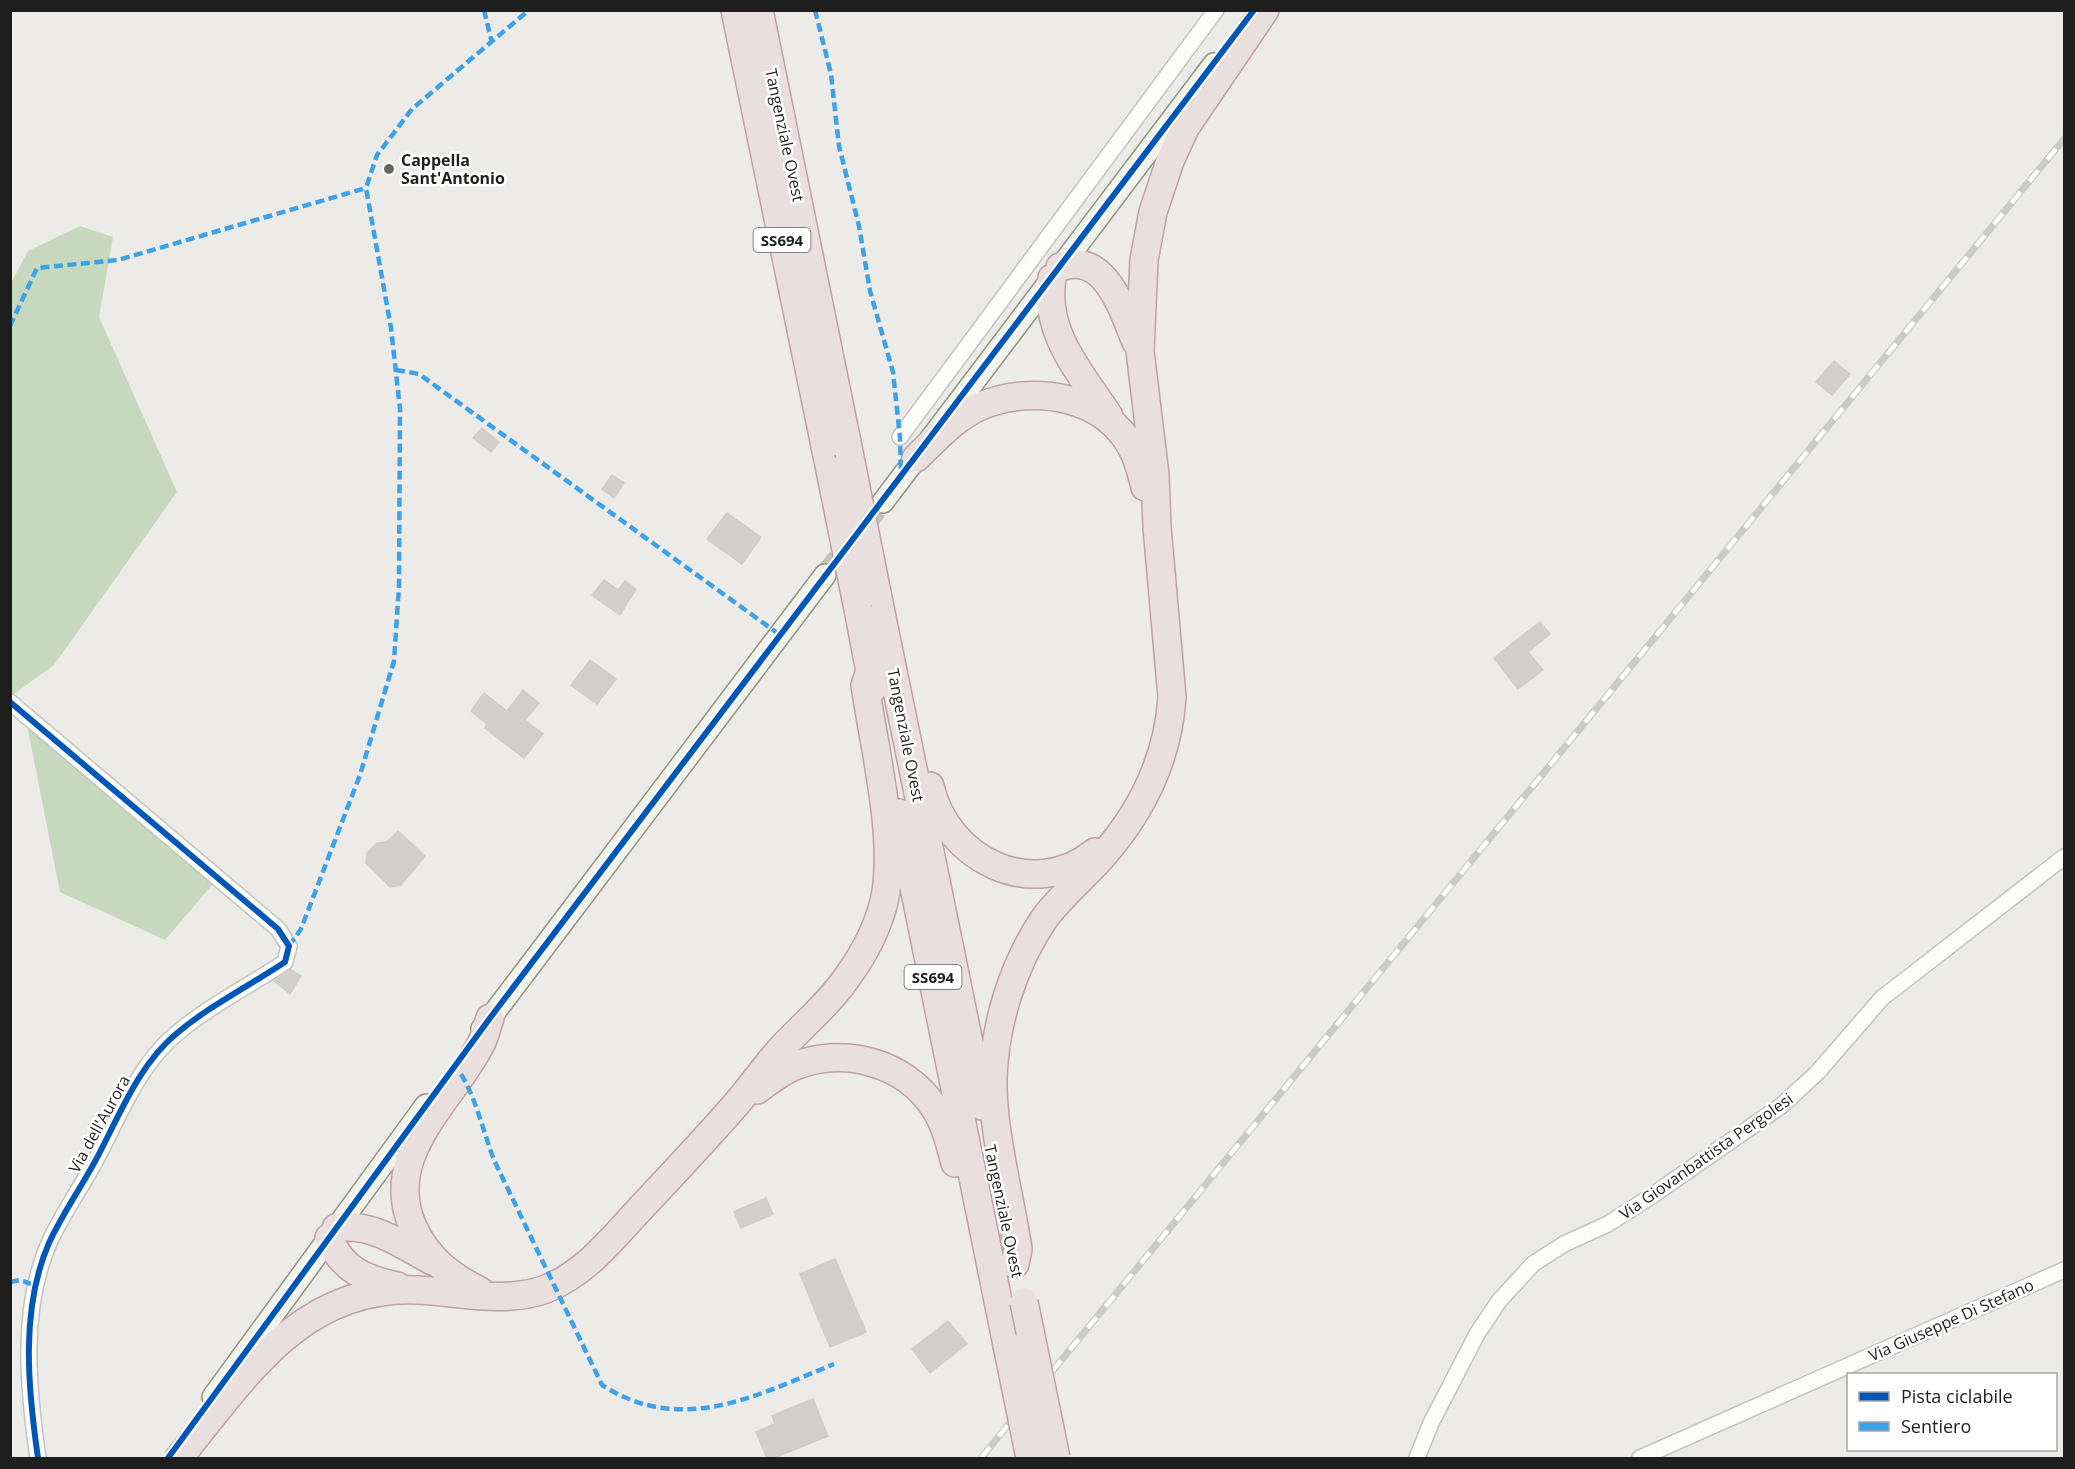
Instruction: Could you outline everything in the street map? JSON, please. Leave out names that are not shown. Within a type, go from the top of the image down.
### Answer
[{"type":"highway","name":"Tangenziale Ovest","points":[[735,10],[839,461]]},
{"type":"highway","name":"Tangenziale Ovest","points":[[759,10],[839,461],[867,601],[1015,1264],[1013,1310],[1007,1345],[1030,1458]]},
{"type":"highway","points":[[1015,1264],[1018,1249],[996,1114],[993,1078],[1004,1007],[1028,946],[1045,918],[1129,824],[1154,781],[1170,719],[1172,697],[1157,527],[1155,475],[1140,351],[1143,260],[1153,212],[1170,160],[1185,128],[1205,94],[1265,10]]},
{"type":"highway","points":[[1140,351],[1115,295],[1093,267],[1071,263],[1056,272],[1050,302],[1059,336],[1069,358],[1133,450],[1157,527]]},
{"type":"highway","points":[[908,447],[980,406],[1027,395],[1053,395],[1081,404],[1102,416],[1118,431]]},
{"type":"highway","name":"Tangenziale Ovest","points":[[867,601],[870,671],[1013,1310],[1056,1458]]},
{"type":"highway","points":[[867,601],[893,621],[932,796],[944,824],[966,848],[988,863],[1017,873],[1044,873],[1064,869],[1089,857],[1129,824]]},
{"type":"highway","points":[[179,1458],[256,1363],[299,1323],[323,1309],[356,1297],[390,1289],[490,1296],[512,1295],[545,1289],[583,1268],[734,1107],[778,1052],[846,979],[871,937],[884,900],[888,863],[887,832],[865,685],[870,671]]},
{"type":"highway","points":[[490,1018],[481,1044],[419,1136],[408,1161],[404,1187],[408,1215],[426,1250],[459,1281],[490,1296]]},
{"type":"highway","points":[[734,1107],[795,1066],[827,1058],[855,1058],[885,1067],[912,1083],[934,1107],[947,1133],[990,1297],[1013,1310]]},
{"type":"highway","points":[[419,1290],[383,1283],[356,1274],[335,1254],[332,1233],[349,1226],[382,1234],[439,1264]]},
{"type":"street","points":[[883,502],[908,447],[1216,10]]},
{"type":"street","points":[[908,447],[1056,272],[1254,10]]},
{"type":"street","points":[[168,1458],[490,1018],[825,575]]},
{"type":"street","name":"Via dell'Aurora","points":[[10,702],[278,929],[289,946],[285,962],[174,1035],[151,1062],[130,1091],[101,1151],[49,1244],[34,1285],[30,1352],[33,1421],[38,1458]]},
{"type":"street","name":"Via Giovanbattista Pergolesi","points":[[1417,1458],[1431,1423],[1477,1334],[1499,1301],[1533,1264],[1633,1208],[1781,1106],[1817,1073],[1882,998],[2064,857]]},
{"type":"street","name":"Via Giuseppe Di Stefano","points":[[1640,1458],[2064,1270]]},
{"type":"green space","points":[[80,226],[113,237],[99,317],[177,492],[54,665],[11,696],[11,283],[28,251]]},
{"type":"green space","points":[[25,715],[218,878],[165,940],[60,892]]},
{"type":"building","points":[[1834,361],[1850,374],[1832,395],[1816,382]]},
{"type":"building","points":[[482,428],[499,442],[491,452],[473,438]]},
{"type":"building","points":[[612,475],[624,483],[614,498],[602,489]]},
{"type":"building","points":[[727,513],[761,537],[742,564],[707,539]]},
{"type":"building","points":[[604,580],[618,590],[625,581],[636,589],[620,615],[592,595]]},
{"type":"building","points":[[1540,622],[1550,634],[1528,652],[1543,670],[1518,689],[1494,658]]},
{"type":"building","points":[[590,660],[616,679],[597,704],[571,685]]},
{"type":"building","points":[[523,690],[539,703],[525,720],[543,734],[524,758],[485,728],[487,724],[471,711],[484,693],[507,711]]},
{"type":"building","points":[[398,831],[425,856],[401,885],[390,887],[366,863],[367,853],[377,843],[387,842]]},
{"type":"building","points":[[291,970],[301,976],[290,994],[274,981]]},
{"type":"building","points":[[766,1198],[773,1214],[741,1228],[734,1212]]},
{"type":"building","points":[[835,1259],[866,1332],[830,1347],[800,1274]]},
{"type":"building","points":[[948,1321],[967,1344],[930,1373],[912,1349]]},
{"type":"building","points":[[813,1399],[828,1436],[774,1458],[767,1458],[756,1432],[775,1424],[772,1416]]},
{"type":"tunnel","points":[[825,575],[883,502]]},
{"type":"railway","points":[[981,1458],[2064,139]]},
{"type":"marked path","points":[[484,10],[492,43]]},
{"type":"marked path","points":[[289,946],[301,929],[360,775],[394,661],[399,586],[400,409],[391,328],[366,188],[377,155],[412,109],[529,10]]},
{"type":"marked path","points":[[815,10],[831,74],[839,146],[859,226],[870,291],[893,372],[900,437],[901,475]]},
{"type":"marked path","points":[[10,326],[37,268],[118,260],[366,188]]},
{"type":"marked path","points":[[396,370],[419,374],[780,635]]},
{"type":"marked path","points":[[461,1074],[476,1105],[494,1160],[602,1385],[631,1400],[661,1408],[690,1409],[718,1406],[747,1398],[834,1364]]},
{"type":"marked path","points":[[10,1282],[20,1280],[34,1285]]},
{"type":"cycle path","points":[[168,1458],[490,1018],[1254,10]]},
{"type":"cycle path","points":[[10,702],[278,929],[289,946],[285,962],[215,1005],[176,1034],[152,1059],[133,1087],[96,1160],[49,1243],[40,1268],[30,1322],[29,1377],[38,1458]]},
{"type":"place","name":"Cappella Sant'Antonio","points":[[389,169]]}]
